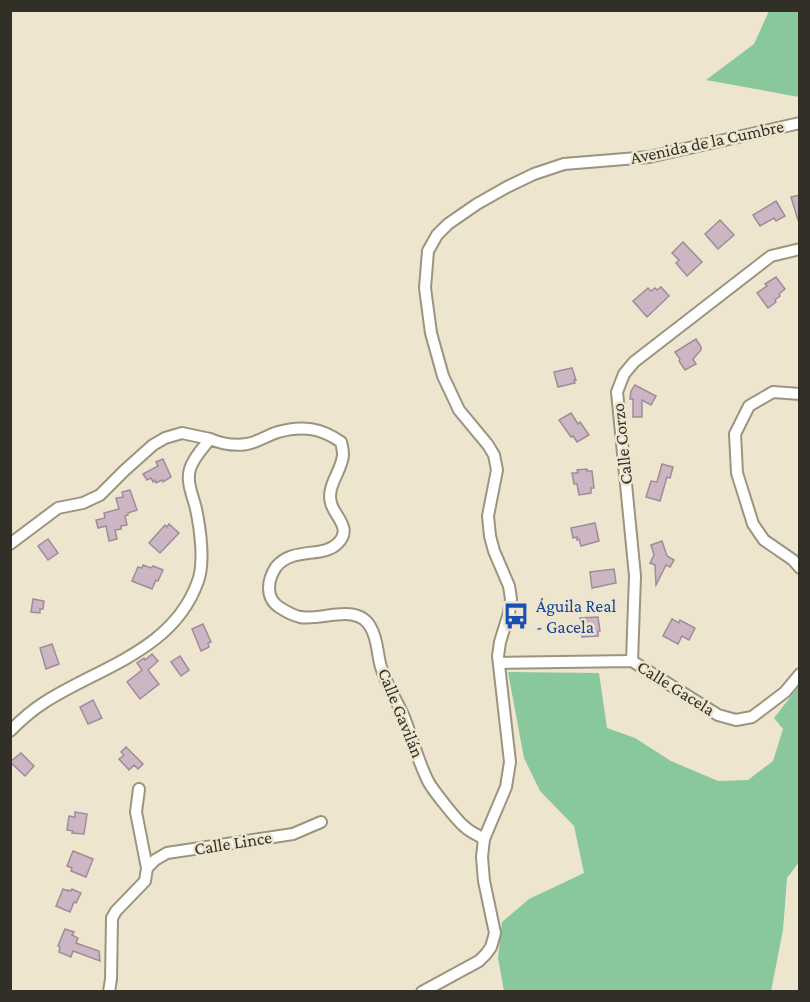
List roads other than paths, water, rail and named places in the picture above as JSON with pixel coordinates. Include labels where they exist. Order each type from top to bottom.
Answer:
[{"type":"street","name":"Avenida de la Cumbre","points":[[499,663],[500,642],[511,599],[509,586],[490,536],[488,516],[496,470],[495,455],[459,410],[443,376],[431,333],[425,288],[428,250],[448,224],[507,186],[534,174],[564,164],[649,157],[800,123]]},
{"type":"street","name":"Calle Corzo","points":[[632,661],[635,576],[617,392],[624,374],[634,362],[771,256],[800,249]]},
{"type":"street","points":[[800,394],[773,392],[749,406],[735,434],[737,473],[753,524],[764,540],[793,560],[800,568]]},
{"type":"street","name":"Calle Gavilán","points":[[210,439],[222,444],[248,444],[280,432],[310,428],[330,434],[341,442],[343,455],[330,490],[331,503],[344,525],[342,538],[338,544],[329,549],[289,556],[279,563],[272,573],[270,594],[275,604],[299,616],[319,618],[354,615],[363,618],[371,627],[381,668],[404,717],[429,782],[464,827],[484,839]]},
{"type":"street","points":[[10,544],[58,508],[83,503],[100,495],[153,445],[165,438],[182,433],[210,439],[192,462],[189,471],[202,558],[199,580],[185,606],[167,629],[143,649],[47,700],[30,711],[10,731]]},
{"type":"street","name":"Calle Gacela","points":[[499,663],[632,661],[718,715],[736,720],[752,717],[785,692],[800,674]]},
{"type":"street","points":[[422,992],[479,961],[491,947],[495,933],[483,876],[482,857],[484,839],[506,787],[510,762],[499,663]]},
{"type":"street","points":[[139,789],[136,812],[147,868]]},
{"type":"street","name":"Calle Lince","points":[[109,992],[112,918],[145,880],[147,868],[155,860],[167,853],[293,834],[321,822]]},
{"type":"place","name":"Águila Real - Gacela","points":[[516,616]]}]
